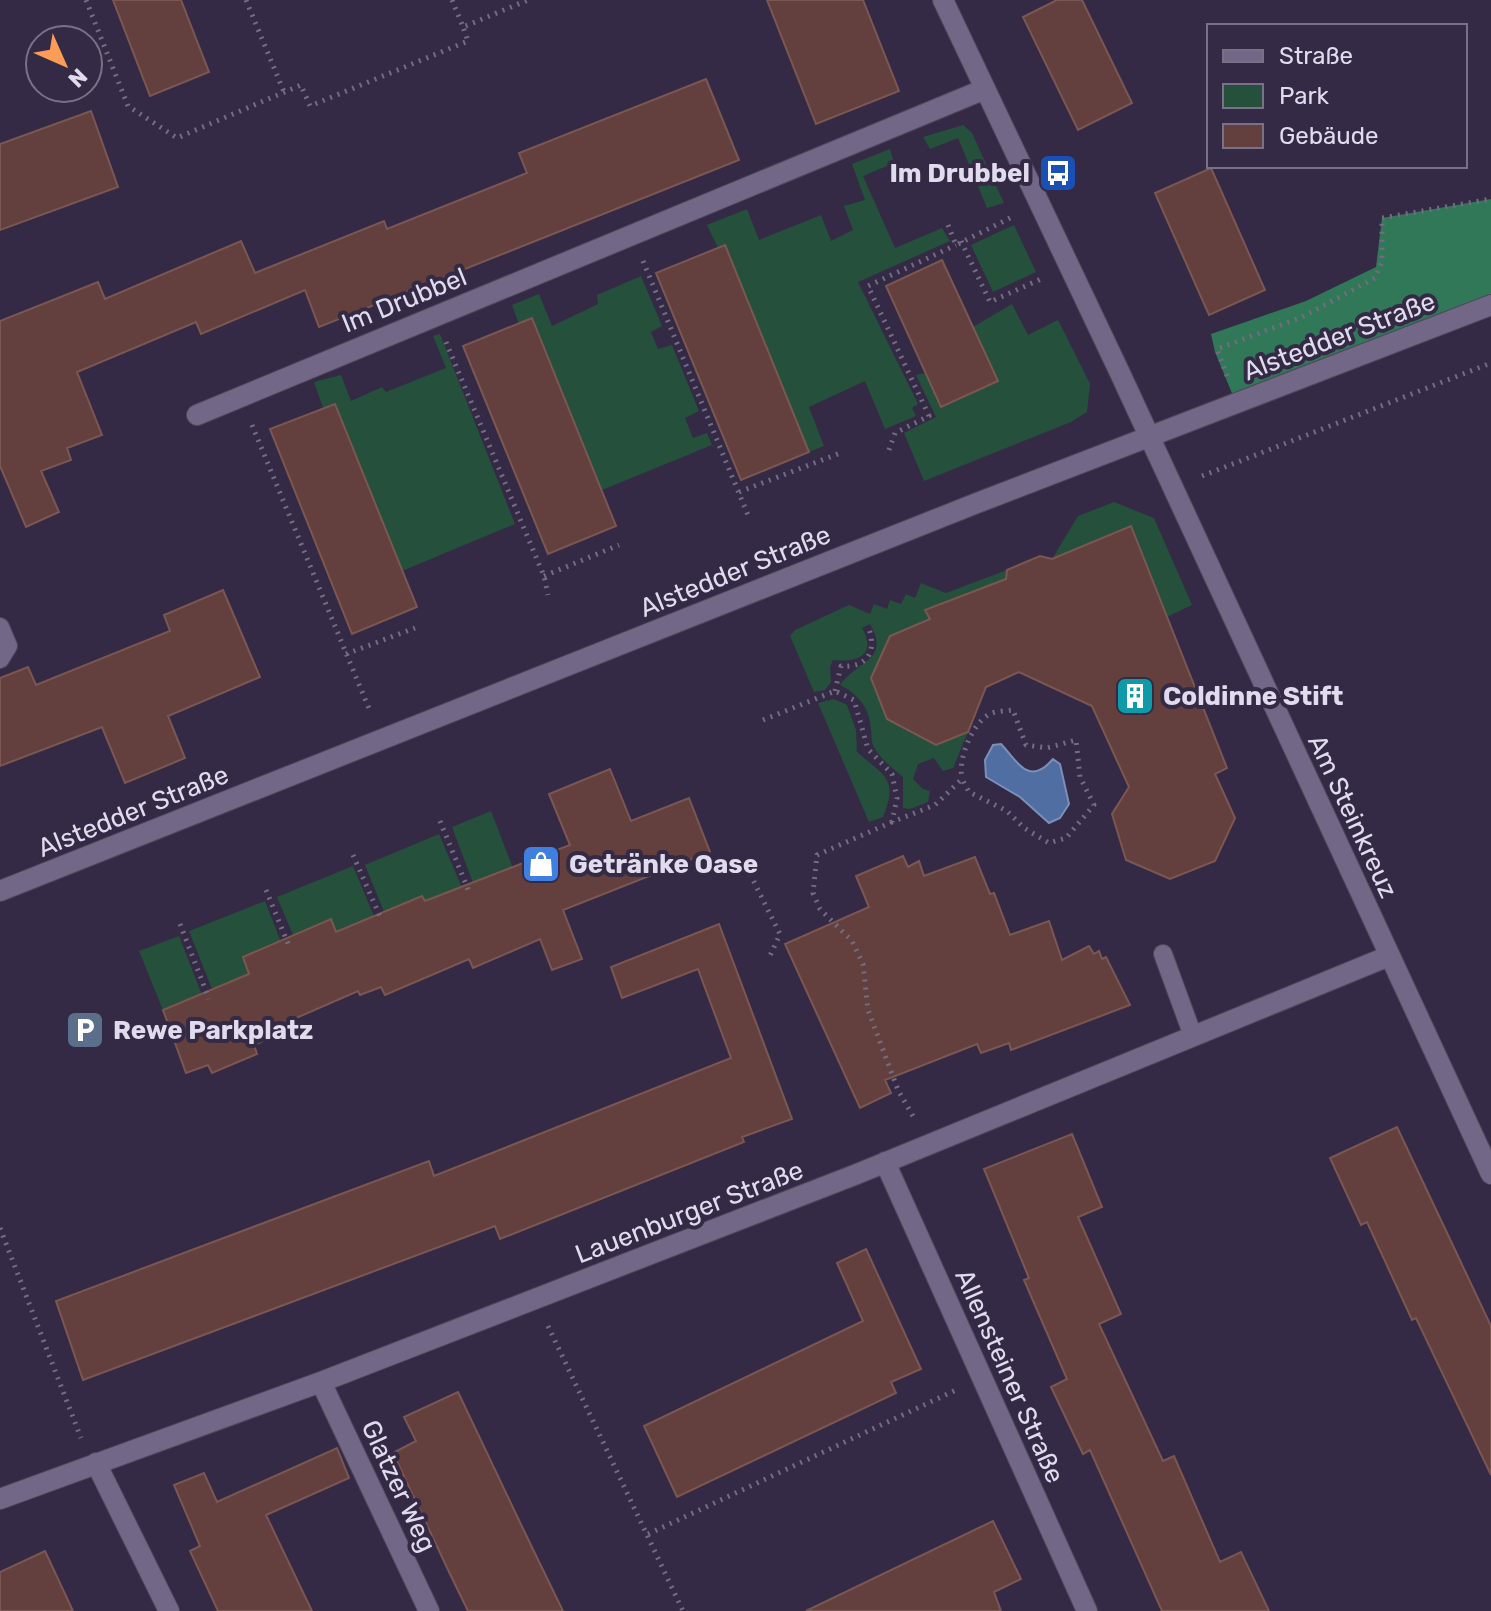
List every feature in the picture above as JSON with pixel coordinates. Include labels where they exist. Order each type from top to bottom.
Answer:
[{"type":"street","points":[[943,0],[1148,436]]},
{"type":"street","name":"Im Drubbel","points":[[197,415],[985,89]]},
{"type":"street","name":"Alstedder Straße","points":[[0,891],[1148,436],[1491,305]]},
{"type":"street","name":"Am Steinkreuz","points":[[1148,436],[1491,1174]]},
{"type":"street","name":"Lauenburger Straße","points":[[0,1499],[535,1300],[885,1162],[1389,956]]},
{"type":"street","name":"Allensteiner Straße","points":[[885,1162],[1087,1611]]},
{"type":"street","name":"Glatzer Weg","points":[[321,1382],[429,1611]]},
{"type":"street","points":[[96,1463],[169,1611]]},
{"type":"lane","points":[[0,627],[8,646],[0,659]]},
{"type":"lane","points":[[1163,954],[1193,1036]]},
{"type":"path","points":[[86,0],[128,106],[177,138],[301,85],[310,106],[468,41],[452,0]]},
{"type":"path","points":[[246,0],[284,92]]},
{"type":"path","points":[[463,27],[528,0]]},
{"type":"path","points":[[1236,403],[1217,349],[1302,317],[1375,278],[1382,262],[1382,218],[1491,199]]},
{"type":"path","points":[[889,450],[895,433],[929,416],[868,286],[1040,204]]},
{"type":"path","points":[[948,225],[990,302],[1069,266]]},
{"type":"path","points":[[632,234],[748,515]]},
{"type":"path","points":[[434,316],[544,576],[548,595]]},
{"type":"path","points":[[1171,488],[1491,363]]},
{"type":"path","points":[[240,396],[381,738]]},
{"type":"path","points":[[739,492],[843,452]]},
{"type":"path","points":[[544,576],[619,545]]},
{"type":"path","points":[[346,654],[415,628]]},
{"type":"path","points":[[835,691],[841,666],[861,663],[870,655],[873,642],[869,629]]},
{"type":"path","points":[[763,720],[835,691],[854,700],[868,749],[892,774],[897,798],[892,822]]},
{"type":"path","points":[[1013,710],[1026,745],[1047,748],[1076,740],[1080,777],[1094,805],[1066,838],[1049,843],[1024,828],[1007,811],[969,792],[962,779],[960,769],[974,729],[990,713],[1013,710]]},
{"type":"path","points":[[929,1143],[898,1090],[868,1010],[863,964],[852,941],[820,909],[813,893],[817,855],[935,805],[962,779]]},
{"type":"path","points":[[440,821],[470,894]]},
{"type":"path","points":[[353,855],[382,921]]},
{"type":"path","points":[[750,874],[780,934],[769,958]]},
{"type":"path","points":[[266,890],[289,946]]},
{"type":"path","points":[[180,924],[209,999]]},
{"type":"path","points":[[0,1228],[77,1430],[96,1463]]},
{"type":"path","points":[[535,1300],[683,1611]]},
{"type":"path","points":[[648,1534],[982,1378]]},
{"type":"green space","points":[[963,125],[972,133],[1004,203],[987,208],[958,138],[930,149],[923,137]]},
{"type":"green space","points":[[890,149],[894,163],[863,176],[895,248],[942,228],[950,241],[858,282],[918,404],[912,408],[916,416],[885,429],[865,381],[809,407],[824,446],[809,452],[725,245],[718,248],[707,225],[747,209],[759,240],[821,215],[831,241],[853,230],[844,206],[865,200],[852,164]]},
{"type":"green space","points":[[1491,199],[1491,305],[1236,403],[1211,334],[1306,301],[1376,267],[1382,218]]},
{"type":"green space","points":[[1014,225],[1036,272],[993,292],[971,245]]},
{"type":"green space","points":[[641,276],[662,326],[651,332],[658,349],[672,345],[699,411],[685,418],[693,438],[707,433],[712,445],[602,490],[533,319],[519,324],[512,305],[539,294],[552,326],[598,304],[597,295]]},
{"type":"green space","points":[[1012,304],[1028,335],[1058,320],[1090,384],[1087,412],[1071,422],[924,481],[904,433],[936,417],[916,375],[925,373],[941,406],[997,381],[973,327]]},
{"type":"green space","points":[[440,334],[515,524],[402,571],[335,404],[323,408],[314,382],[341,375],[351,401],[382,387],[386,392],[446,368],[433,336]]},
{"type":"green space","points":[[1114,502],[1154,518],[1192,605],[1167,617],[1131,526],[1052,559],[1078,516]]},
{"type":"green space","points":[[1007,570],[1006,579],[926,610],[930,619],[890,636],[871,678],[887,719],[936,745],[968,732],[953,768],[943,771],[934,758],[918,764],[913,779],[923,789],[930,791],[928,802],[910,809],[903,808],[903,777],[884,761],[874,747],[870,722],[862,703],[840,685],[874,653],[877,645],[870,624],[862,628],[866,651],[850,660],[833,660],[831,682],[825,690],[814,692],[790,636],[795,630],[849,605],[870,614],[874,604],[887,609],[890,600],[901,604],[906,594],[915,598],[921,583],[946,593]]},
{"type":"green space","points":[[834,699],[847,705],[856,730],[857,752],[881,773],[889,786],[888,804],[883,817],[869,822],[818,703]]},
{"type":"green space","points":[[491,811],[513,868],[473,883],[452,827]]},
{"type":"green space","points":[[439,834],[463,890],[426,904],[422,896],[384,912],[365,865]]},
{"type":"green space","points":[[353,866],[374,916],[336,932],[331,920],[293,935],[277,897]]},
{"type":"green space","points":[[265,901],[281,942],[249,974],[212,989],[189,931]]},
{"type":"green space","points":[[179,936],[202,995],[163,1010],[139,951]]},
{"type":"water","points":[[1001,744],[1024,769],[1037,771],[1053,759],[1060,764],[1069,804],[1060,818],[1049,823],[1020,797],[986,777],[985,760],[993,745]]},
{"type":"building","points":[[113,0],[181,0],[209,72],[150,96]]},
{"type":"building","points":[[767,0],[863,0],[899,91],[816,124]]},
{"type":"building","points":[[1057,0],[1082,0],[1132,103],[1078,130],[1023,17]]},
{"type":"building","points":[[706,79],[739,160],[319,327],[305,290],[201,334],[196,322],[77,372],[102,435],[67,448],[71,460],[41,471],[59,512],[26,527],[0,466],[0,321],[98,282],[105,299],[241,241],[255,273],[384,221],[387,229],[527,173],[519,153]]},
{"type":"building","points":[[91,111],[118,187],[0,230],[0,144]]},
{"type":"building","points":[[1211,168],[1265,290],[1209,315],[1155,193]]},
{"type":"building","points":[[725,245],[809,452],[741,480],[656,273]]},
{"type":"building","points":[[942,260],[998,381],[941,407],[886,286]]},
{"type":"building","points":[[532,318],[616,526],[548,554],[463,346]]},
{"type":"building","points":[[335,404],[417,607],[352,634],[270,429]]},
{"type":"building","name":"Coldinne Stift","points":[[1131,526],[1227,768],[1215,774],[1235,818],[1215,861],[1170,879],[1126,860],[1112,814],[1129,787],[1092,706],[1019,672],[986,687],[968,732],[936,745],[887,719],[871,678],[890,636],[930,619],[925,610],[1006,579],[1007,570],[1040,556],[1052,559]]},
{"type":"building","points":[[223,590],[260,677],[168,716],[185,758],[125,783],[102,727],[0,766],[0,678],[28,667],[36,685],[170,631],[164,615]]},
{"type":"building","points":[[610,769],[631,821],[689,798],[710,852],[563,910],[582,959],[552,970],[540,939],[473,968],[469,959],[385,995],[381,987],[360,995],[358,991],[271,1029],[274,1036],[254,1045],[257,1054],[212,1073],[208,1065],[186,1073],[163,1010],[249,974],[243,957],[331,919],[336,932],[422,896],[425,901],[570,845],[549,794]]},
{"type":"building","points":[[903,856],[908,867],[919,861],[924,876],[975,857],[990,894],[994,893],[1010,935],[1049,921],[1062,960],[1089,946],[1094,954],[1099,951],[1102,959],[1106,957],[1130,1005],[1011,1050],[1009,1043],[981,1053],[977,1044],[885,1080],[891,1093],[860,1108],[785,944],[869,907],[856,876]]},
{"type":"building","points":[[719,924],[792,1119],[742,1137],[744,1142],[500,1239],[495,1226],[83,1380],[56,1301],[429,1161],[434,1176],[731,1058],[698,969],[622,998],[611,967]]},
{"type":"building","points":[[1397,1127],[1491,1326],[1491,1475],[1416,1318],[1412,1320],[1367,1222],[1361,1225],[1330,1158]]},
{"type":"building","points":[[1072,1134],[1102,1207],[1078,1217],[1121,1314],[1099,1324],[1163,1461],[1174,1456],[1220,1562],[1241,1552],[1269,1611],[1162,1611],[1090,1450],[1083,1454],[1051,1387],[1067,1379],[1024,1280],[1029,1278],[984,1169]]},
{"type":"building","points":[[866,1249],[921,1369],[891,1382],[896,1393],[677,1497],[644,1426],[863,1321],[837,1263]]},
{"type":"building","points":[[458,1392],[563,1611],[468,1611],[450,1574],[393,1453],[416,1441],[404,1417]]},
{"type":"building","points":[[337,1448],[349,1478],[266,1515],[312,1611],[218,1611],[190,1551],[200,1546],[174,1485],[204,1473],[217,1502]]},
{"type":"building","points":[[993,1521],[1021,1579],[994,1592],[1001,1611],[806,1611]]},
{"type":"building","points":[[45,1551],[73,1611],[0,1611],[0,1572]]},
{"type":"place","name":"Im Drubbel","points":[[1058,173]]},
{"type":"place","name":"Coldinne Stift","points":[[1135,696]]},
{"type":"place","name":"Getränke Oase","points":[[541,864]]},
{"type":"place","name":"Rewe Parkplatz","points":[[85,1030]]}]
